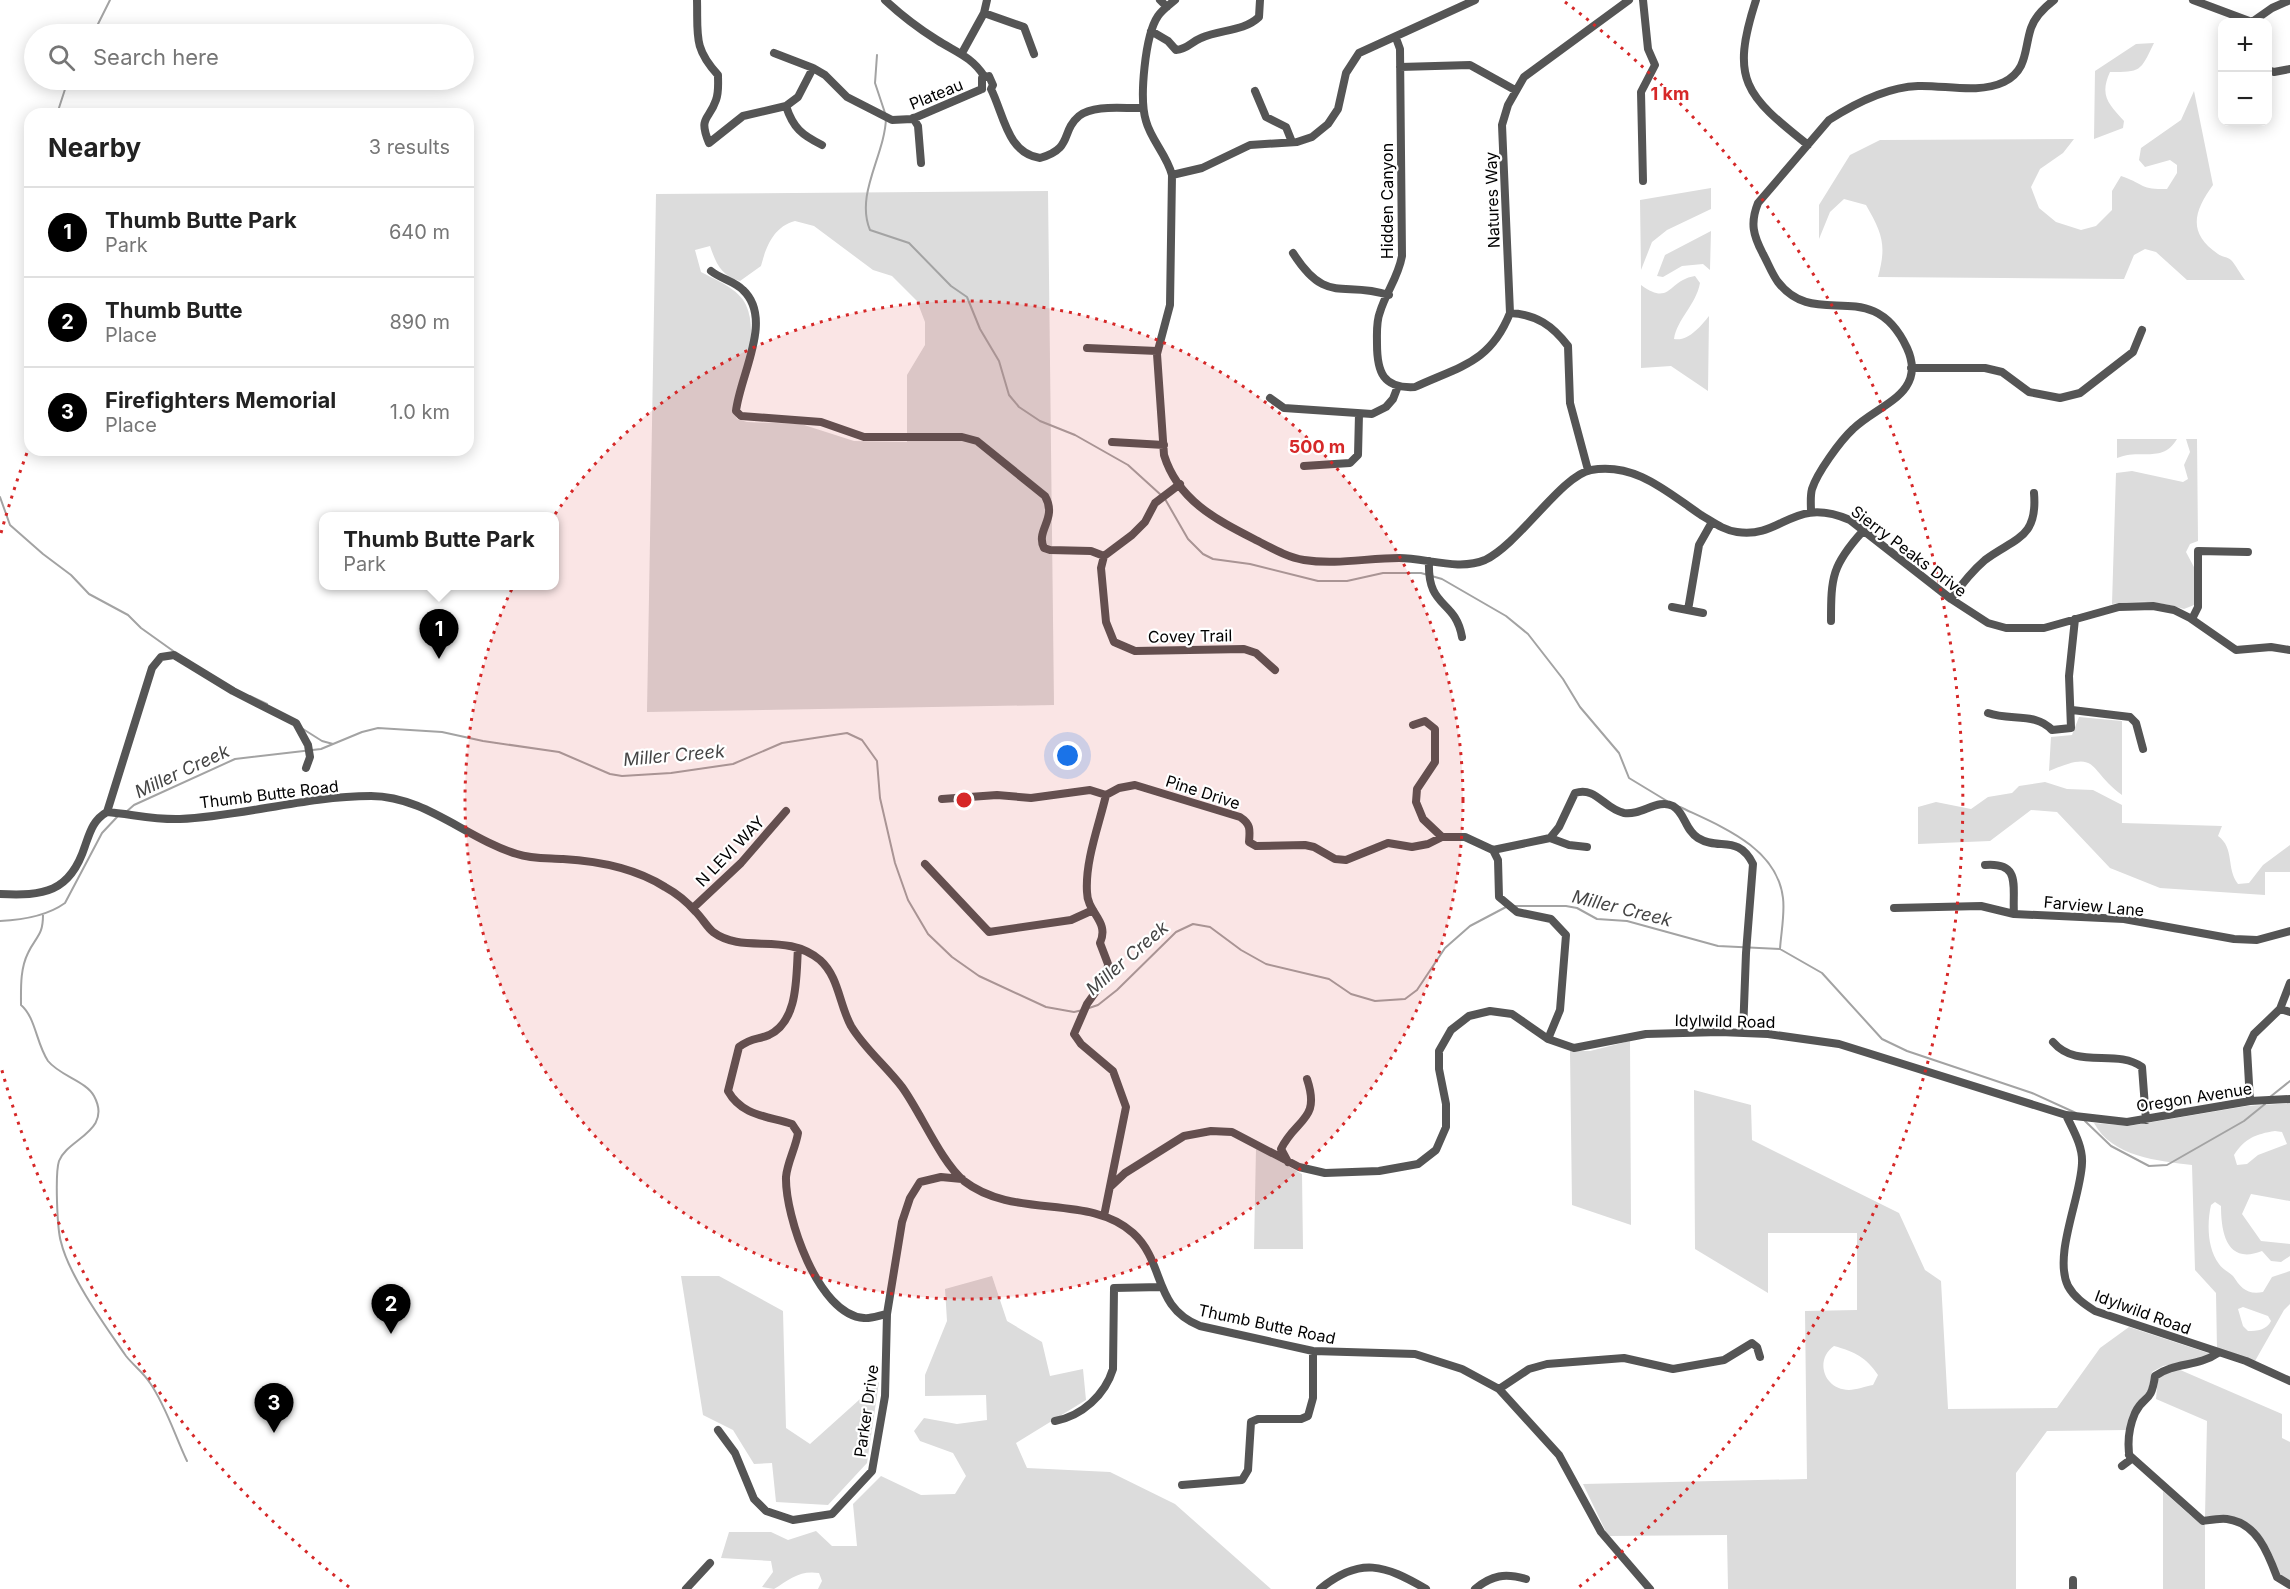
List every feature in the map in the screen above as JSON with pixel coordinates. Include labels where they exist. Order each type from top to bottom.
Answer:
[{"type":"street","points":[[698,0],[698,47],[701,56],[717,75],[716,102],[704,120],[704,131],[709,143],[743,117],[786,106],[798,97],[813,68]]},
{"type":"street","points":[[885,0],[908,21],[962,53],[977,65],[984,76],[989,76],[993,81],[991,89],[1013,143],[1020,151],[1040,158],[1059,149],[1078,116],[1090,110],[1143,108]]},
{"type":"street","points":[[962,53],[984,14],[987,0]]},
{"type":"street","points":[[1160,0],[1167,7]]},
{"type":"street","points":[[1175,0],[1158,16],[1151,31],[1143,108],[1146,123],[1169,161],[1172,175],[1170,305],[1157,351],[1164,445],[1168,469],[1196,506],[1210,516],[1283,554],[1327,562],[1400,558],[1469,565],[1500,552],[1573,480],[1588,470],[1570,403],[1568,346],[1558,333],[1544,322],[1523,313],[1510,313],[1503,331],[1483,355],[1415,387],[1398,386],[1394,399],[1386,407],[1372,414],[1284,408],[1270,398]]},
{"type":"street","points":[[1151,31],[1168,41],[1176,50],[1186,49],[1201,38],[1251,25],[1259,17],[1260,0]]},
{"type":"street","points":[[1172,175],[1202,168],[1250,145],[1292,142],[1312,136],[1328,124],[1338,109],[1351,62],[1359,53],[1475,0]]},
{"type":"street","name":"Natures Way","points":[[1510,313],[1502,124],[1515,90],[1524,77],[1629,0]]},
{"type":"street","points":[[1642,0],[1648,49],[1655,65],[1641,92],[1643,181]]},
{"type":"street","points":[[1756,0],[1742,51],[1744,73],[1753,93],[1767,113],[1808,145]]},
{"type":"street","points":[[1811,512],[1811,490],[1819,474],[1851,430],[1870,414],[1893,402],[1904,392],[1911,368],[1908,350],[1892,322],[1868,307],[1818,305],[1790,293],[1778,282],[1753,235],[1753,217],[1758,202],[1837,115],[1895,89],[1916,86],[1988,87],[2004,82],[2017,73],[2026,58],[2031,28],[2041,11],[2054,0]]},
{"type":"street","points":[[2193,0],[2241,18]]},
{"type":"street","points":[[2258,18],[2290,0]]},
{"type":"street","points":[[984,14],[1024,27],[1034,54]]},
{"type":"street","name":"Hidden Canyon","points":[[1396,38],[1400,49],[1402,256],[1398,276],[1377,322],[1377,366],[1385,379],[1398,386]]},
{"type":"street","name":"Plateau","points":[[774,53],[813,68],[859,105],[892,120],[904,121],[914,118],[982,89]]},
{"type":"street","points":[[1400,67],[1470,65],[1515,90]]},
{"type":"street","points":[[2272,71],[2290,69]]},
{"type":"street","points":[[984,76],[981,81],[982,89],[991,89]]},
{"type":"street","points":[[1255,91],[1266,117],[1286,127],[1292,142]]},
{"type":"street","points":[[786,106],[792,123],[801,134],[822,144]]},
{"type":"street","points":[[914,118],[918,126],[921,163]]},
{"type":"street","points":[[1293,253],[1304,270],[1328,288],[1346,291],[1369,288],[1389,295]]},
{"type":"street","points":[[711,271],[743,289],[755,312],[758,329],[738,392],[736,411],[741,416],[821,422],[864,437],[962,437],[977,441],[1045,496],[1050,504],[1050,514],[1041,542],[1044,548],[1050,550],[1091,551],[1104,556],[1132,535],[1144,522],[1155,503],[1180,484]]},
{"type":"street","points":[[1911,368],[1985,368],[2002,372],[2029,392],[2060,398],[2080,393],[2133,352],[2142,330]]},
{"type":"street","points":[[1087,348],[1157,351]]},
{"type":"street","points":[[1304,466],[1350,463],[1358,455],[1359,414]]},
{"type":"street","points":[[1112,442],[1164,445]]},
{"type":"street","name":"Sierry Peaks Drive","points":[[1588,470],[1618,468],[1635,472],[1721,528],[1738,532],[1755,532],[1771,528],[1791,516],[1811,512],[1835,514],[1850,520],[1973,615],[2006,628],[2044,628],[2119,607],[2136,606],[2174,610],[2192,619],[2236,650],[2271,647],[2290,650]]},
{"type":"street","points":[[1951,599],[1967,577],[1987,559],[2014,544],[2025,532],[2034,516],[2034,493]]},
{"type":"street","points":[[1688,610],[1699,544],[1712,522]]},
{"type":"street","points":[[1831,621],[1831,580],[1845,550],[1863,531]]},
{"type":"street","points":[[2192,619],[2198,607],[2198,551],[2248,552]]},
{"type":"street","name":"Covey Trail","points":[[1104,556],[1101,568],[1106,622],[1114,642],[1135,651],[1244,649],[1256,653],[1275,670]]},
{"type":"street","points":[[1429,561],[1431,590],[1439,602],[1459,620],[1462,638]]},
{"type":"street","points":[[1672,607],[1703,613]]},
{"type":"street","points":[[1988,713],[1998,717],[2038,719],[2052,730],[2063,731],[2071,728],[2070,676],[2075,619]]},
{"type":"street","points":[[0,894],[38,895],[52,890],[64,881],[84,850],[96,820],[107,812],[152,668],[161,657],[174,655],[233,691],[296,723],[308,745],[310,758],[306,768]]},
{"type":"street","points":[[2072,710],[2130,717],[2136,723],[2143,749]]},
{"type":"street","points":[[1413,725],[1425,721],[1435,729],[1435,762],[1417,789],[1416,802],[1423,819],[1442,837]]},
{"type":"street","name":"Pine Drive","points":[[1106,795],[1119,788],[1135,785],[1240,817],[1247,822],[1250,830],[1249,842],[1256,846],[1314,847],[1335,859],[1346,860],[1388,843],[1412,847],[1428,844],[1442,837],[1465,837],[1493,850]]},
{"type":"street","points":[[942,799],[997,795],[1031,798],[1090,790],[1106,795],[1087,880],[1086,896],[1102,922],[1104,934],[1100,943],[1107,964],[1107,976],[1087,1004],[1074,1034],[1081,1044],[1113,1071],[1126,1107],[1104,1216]]},
{"type":"street","points":[[1550,838],[1559,827],[1575,793],[1582,790],[1592,792],[1621,812],[1644,811],[1660,804],[1671,805],[1679,811],[1692,834],[1701,840],[1737,846],[1748,853],[1754,864],[1746,953],[1743,1033]]},
{"type":"street","name":"Thumb Butte Road","points":[[107,812],[184,819],[313,799],[372,796],[399,798],[444,819],[474,837],[520,856],[594,861],[636,873],[665,886],[693,908],[713,932],[737,943],[777,943],[808,951],[829,970],[851,1026],[901,1085],[962,1179],[993,1198],[1104,1216],[1131,1231],[1148,1250],[1171,1308],[1186,1321],[1313,1351],[1414,1354],[1462,1369],[1499,1389],[1559,1455],[1600,1532],[1650,1589]]},
{"type":"street","name":"N LEVI WAY","points":[[693,908],[741,862],[786,811]]},
{"type":"street","points":[[1548,1040],[1560,1010],[1566,935],[1551,919],[1517,912],[1499,897],[1498,860],[1493,850],[1550,838],[1569,845],[1587,847]]},
{"type":"street","points":[[925,864],[989,932],[1003,928],[1071,921],[1093,910]]},
{"type":"street","points":[[1985,865],[1996,864],[2010,870],[2013,876],[2014,914]]},
{"type":"street","name":"Farview Lane","points":[[1894,908],[1981,906],[2014,914],[2124,919],[2234,939],[2257,940],[2290,931]]},
{"type":"street","points":[[798,948],[792,1006],[787,1018],[768,1035],[752,1037],[739,1047],[728,1091],[735,1104],[756,1116],[792,1124],[798,1133],[786,1174],[786,1191],[807,1263],[818,1283],[845,1312],[864,1318],[887,1314]]},
{"type":"street","points":[[2250,1101],[2247,1049],[2254,1034],[2280,1009],[2290,983]]},
{"type":"street","points":[[2280,1009],[2290,1012]]},
{"type":"street","name":"Idylwild Road","points":[[1110,1187],[1148,1157],[1184,1136],[1211,1131],[1232,1132],[1288,1162],[1325,1173],[1379,1171],[1418,1164],[1436,1150],[1446,1127],[1446,1104],[1439,1069],[1439,1051],[1451,1030],[1469,1016],[1490,1011],[1512,1014],[1548,1040],[1574,1048],[1646,1034],[1743,1033],[1839,1044],[2066,1115],[2080,1145],[2082,1162],[2064,1261],[2067,1285],[2080,1301],[2095,1311],[2246,1361],[2290,1381]]},
{"type":"street","points":[[2053,1042],[2061,1051],[2074,1056],[2133,1061],[2142,1067],[2146,1120]]},
{"type":"street","points":[[1288,1162],[1281,1149],[1286,1140],[1308,1116],[1312,1107],[1313,1096],[1307,1079]]},
{"type":"street","name":"Oregon Avenue","points":[[2066,1115],[2127,1122],[2250,1101],[2290,1099]]},
{"type":"street","name":"Parker Drive","points":[[718,1430],[735,1453],[754,1499],[766,1511],[793,1520],[832,1514],[872,1471],[885,1396],[887,1314],[902,1222],[910,1198],[920,1182],[941,1177],[962,1179]]},
{"type":"street","points":[[1055,1421],[1064,1419],[1084,1408],[1099,1395],[1111,1378],[1114,1288],[1161,1287]]},
{"type":"street","points":[[1499,1389],[1529,1369],[1547,1364],[1624,1358],[1672,1369],[1724,1360],[1752,1342],[1757,1347],[1760,1358]]},
{"type":"street","points":[[1182,1485],[1242,1480],[1248,1470],[1251,1422],[1258,1419],[1301,1419],[1308,1416],[1313,1398],[1313,1351]]},
{"type":"street","points":[[2122,1466],[2130,1460],[2127,1442],[2134,1414],[2151,1397],[2155,1376],[2163,1370],[2205,1362],[2218,1353]]},
{"type":"street","points":[[2129,1455],[2203,1521],[2227,1519],[2249,1529],[2268,1552],[2277,1577],[2290,1584]]},
{"type":"street","points":[[686,1589],[710,1563]]},
{"type":"street","points":[[1320,1589],[1343,1573],[1363,1567],[1381,1567],[1400,1573],[1426,1589]]},
{"type":"street","points":[[1475,1589],[1496,1576],[1511,1575],[1526,1580]]},
{"type":"shaded area","points":[[2154,43],[2146,60],[2138,68],[2128,72],[2110,72],[2105,87],[2107,99],[2124,121],[2123,128],[2094,139],[2095,71],[2136,44]]},
{"type":"shaded area","points":[[2194,91],[2213,185],[2198,213],[2198,230],[2208,246],[2231,260],[2245,280],[2187,280],[2156,252],[2145,249],[2134,255],[2124,279],[1878,277],[1882,248],[1876,224],[1866,205],[1844,199],[1830,212],[1819,239],[1819,205],[1850,155],[1880,140],[2074,139],[2063,153],[2040,169],[2031,187],[2039,208],[2056,222],[2081,230],[2096,226],[2112,210],[2112,191],[2121,176],[2146,187],[2167,189],[2177,173],[2177,165],[2170,160],[2145,167],[2139,160],[2141,148],[2181,120]]},
{"type":"shaded area","points":[[1711,188],[1711,209],[1667,230],[1652,242],[1641,270],[1640,200]]},
{"type":"shaded area","points":[[1048,191],[1054,705],[647,712],[656,194]],"holes":[[[795,221],[814,226],[873,270],[892,276],[917,301],[925,322],[925,345],[907,375],[907,442],[854,441],[801,424],[747,422],[737,419],[733,410],[748,358],[750,317],[743,299],[738,294],[701,272],[695,250],[710,246],[720,268],[728,276],[740,281],[761,266],[768,245],[781,228]]]},
{"type":"shaded area","points":[[1711,231],[1710,270],[1703,264],[1682,266],[1663,277],[1657,276],[1665,255]]},
{"type":"shaded area","points":[[1695,276],[1700,283],[1698,291],[1674,339],[1689,336],[1709,316],[1708,391],[1671,366],[1641,368],[1641,285],[1651,291],[1664,293],[1686,278]]},
{"type":"shaded area","points":[[2117,439],[2177,439],[2165,451],[2117,458]]},
{"type":"shaded area","points":[[2186,439],[2197,439],[2198,541],[2190,544],[2186,552],[2195,569],[2194,605],[2184,609],[2148,602],[2112,604],[2116,473],[2132,471],[2183,482],[2188,479],[2184,465],[2190,452]]},
{"type":"shaded area","points":[[2079,717],[2122,721],[2122,795],[2092,765],[2085,762],[2077,762],[2049,771],[2051,737],[2072,735]]},
{"type":"shaded area","points":[[2045,782],[2067,789],[2093,790],[2122,805],[2122,823],[2222,826],[2218,836],[2227,846],[2232,872],[2238,884],[2249,883],[2263,865],[2290,845],[2290,872],[2265,872],[2265,895],[2160,888],[2110,868],[2057,812],[2031,810],[1990,841],[1918,844],[1918,807],[1936,802],[1971,809],[1988,797],[2012,793],[2019,786]]},
{"type":"shaded area","points":[[1630,1041],[1631,1225],[1572,1205],[1570,1051],[1590,1051]]},
{"type":"shaded area","points":[[1694,1090],[1751,1105],[1752,1140],[1899,1213],[1925,1270],[1941,1281],[1948,1409],[2057,1408],[2100,1348],[2129,1327],[2211,1354],[2206,1358],[2163,1366],[2152,1372],[2148,1392],[2127,1430],[2047,1431],[2016,1473],[2016,1589],[1728,1589],[1727,1535],[1608,1536],[1583,1484],[1807,1479],[1805,1311],[1857,1310],[1857,1233],[1768,1233],[1768,1293],[1695,1249]],"holes":[[[1834,1346],[1854,1353],[1869,1364],[1878,1375],[1873,1385],[1849,1390],[1833,1385],[1828,1380],[1823,1366],[1824,1359]]]},
{"type":"shaded area","points":[[2290,1103],[2290,1201],[2251,1194],[2242,1214],[2261,1241],[2290,1244],[2290,1256],[2281,1262],[2271,1261],[2262,1251],[2241,1254],[2228,1244],[2222,1226],[2221,1206],[2215,1202],[2211,1205],[2210,1212],[2209,1235],[2215,1258],[2220,1266],[2245,1290],[2263,1292],[2272,1277],[2290,1271],[2290,1304],[2284,1310],[2255,1361],[2217,1350],[2216,1293],[2195,1270],[2192,1165],[2151,1159],[2124,1150],[2102,1134],[2094,1123],[2129,1126],[2247,1106]],"holes":[[[2275,1131],[2282,1132],[2287,1144],[2258,1155],[2247,1164],[2237,1165],[2234,1155],[2242,1144],[2257,1135]],[[2243,1307],[2268,1316],[2271,1321],[2264,1328],[2248,1331],[2243,1326],[2238,1309]]]},
{"type":"shaded area","points":[[1256,1148],[1302,1174],[1303,1249],[1254,1249]]},
{"type":"shaded area","points":[[681,1276],[719,1276],[783,1311],[786,1428],[810,1444],[879,1382],[867,1463],[828,1505],[776,1502],[772,1463],[754,1464],[733,1430],[703,1415]]},
{"type":"shaded area","points":[[992,1276],[1007,1321],[1042,1342],[1050,1376],[1083,1369],[1086,1400],[1016,1443],[1027,1468],[1110,1472],[1175,1504],[1271,1589],[818,1589],[822,1581],[819,1573],[812,1572],[795,1576],[774,1589],[762,1587],[773,1572],[771,1561],[721,1558],[729,1532],[771,1532],[788,1540],[816,1531],[832,1546],[857,1546],[853,1504],[881,1476],[921,1495],[955,1494],[966,1476],[953,1453],[920,1441],[914,1431],[924,1418],[957,1424],[987,1420],[986,1395],[925,1396],[925,1375],[947,1321],[945,1289]]},
{"type":"shaded area","points":[[2178,1369],[2282,1414],[2282,1438],[2290,1442],[2290,1581],[2280,1576],[2263,1538],[2246,1523],[2235,1519],[2205,1517],[2207,1421],[2156,1399],[2158,1377]]},
{"type":"shaded area","points":[[2163,1491],[2191,1516],[2205,1525],[2205,1589],[2163,1589]]},
{"type":"waterway","points":[[98,24],[110,0]]},
{"type":"waterway","points":[[877,55],[875,83],[885,113]]},
{"type":"waterway","points":[[59,108],[65,90]]},
{"type":"waterway","points":[[886,118],[881,146],[868,188],[866,216],[870,230],[909,243],[951,286],[967,297],[980,329],[999,361],[1009,395],[1019,407],[1040,421],[1075,435],[1128,465],[1161,495]]},
{"type":"waterway","points":[[0,497],[10,525],[71,575],[89,594],[128,615],[141,628],[176,653]]},
{"type":"waterway","points":[[1165,499],[1188,539],[1203,554],[1213,559],[1250,564],[1318,581],[1347,581],[1383,573],[1421,573],[1442,579],[1506,616],[1528,634],[1563,679],[1580,707],[1619,753],[1629,778],[1667,801]]},
{"type":"waterway","points":[[250,696],[267,704]]},
{"type":"waterway","name":"Miller Creek","points":[[126,812],[134,805],[235,759],[321,749],[378,728],[442,732],[483,741],[559,752],[610,774],[622,776],[671,773],[733,764],[782,743],[847,733],[862,740],[877,761],[880,798],[895,863],[908,900],[928,934],[952,957],[979,976],[1046,1007],[1074,1012],[1083,1010]]},
{"type":"waterway","points":[[303,729],[322,741],[333,744]]},
{"type":"waterway","points":[[1680,807],[1744,840],[1770,865],[1778,880],[1783,898],[1780,949]]},
{"type":"waterway","name":"Miller Creek","points":[[0,921],[34,916],[65,903],[102,833],[118,816]]},
{"type":"waterway","name":"Miller Creek","points":[[1515,906],[1566,906],[1577,908],[1597,919],[1627,921],[1718,946],[1780,949],[1822,973],[1882,1039],[1907,1051],[2032,1093],[2076,1113]]},
{"type":"waterway","name":"Miller Creek","points":[[1089,1008],[1098,1005],[1117,990],[1176,932],[1193,924],[1210,927],[1241,950],[1266,964],[1329,979],[1351,994],[1375,1001],[1405,999],[1417,990],[1445,948],[1470,926],[1506,907]]},
{"type":"waterway","points":[[43,915],[40,932],[24,965],[21,1005],[30,1017],[48,1061],[59,1071],[85,1086],[94,1096],[98,1108],[98,1118],[93,1126],[64,1153],[59,1161],[57,1201],[61,1242],[72,1270],[89,1301],[126,1356],[156,1392],[187,1461]]},
{"type":"waterway","name":"Miller Creek","points":[[2270,1097],[2290,1081]]},
{"type":"waterway","name":"Miller Creek","points":[[2085,1121],[2111,1146],[2149,1166],[2167,1165],[2244,1121],[2265,1104]]},
{"type":"place","name":"Thumb Butte Park","points":[[439,659]]},
{"type":"place","name":"Thumb Butte","points":[[391,1334]]},
{"type":"place","name":"Firefighters Memorial","points":[[274,1433]]}]
